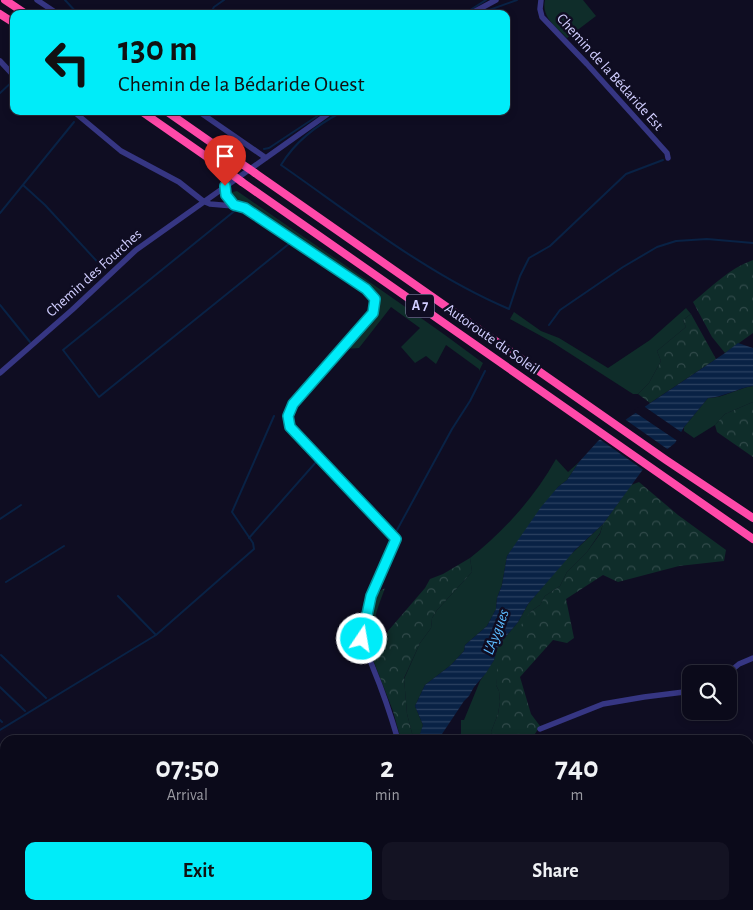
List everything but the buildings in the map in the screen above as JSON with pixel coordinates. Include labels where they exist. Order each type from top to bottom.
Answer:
[{"type":"highway","points":[[5,0],[20,10]]},
{"type":"highway","name":"Autoroute du Soleil","points":[[147,115],[753,539]]},
{"type":"highway","name":"Autoroute du Soleil","points":[[172,115],[666,460],[753,518]]},
{"type":"street","points":[[37,0],[52,10]]},
{"type":"street","points":[[477,10],[496,0]]},
{"type":"street","name":"Chemin de la Bédaride Est","points":[[541,0],[542,17],[661,147],[668,158]]},
{"type":"street","points":[[0,61],[10,72]]},
{"type":"street","points":[[78,115],[121,151],[179,182],[203,201],[210,204],[234,205],[245,208],[366,289],[375,299],[373,313],[293,404],[288,416],[290,427],[396,539],[371,596],[362,644],[373,668],[397,735]]},
{"type":"street","points":[[203,115],[263,159]]},
{"type":"street","name":"Chemin des Fourches","points":[[0,373],[72,310],[124,260],[153,237],[326,115]]},
{"type":"street","points":[[225,186],[226,195],[234,205]]},
{"type":"street","points":[[737,666],[753,658]]},
{"type":"street","points":[[540,729],[603,704],[644,696],[682,692]]},
{"type":"green space","points":[[545,0],[583,0],[596,16],[567,38],[547,17],[544,6]]},
{"type":"green space","points":[[237,191],[392,297],[483,363],[479,371],[479,369],[446,345],[436,364],[426,356],[415,363],[401,347],[420,328],[391,307],[359,348],[346,349],[378,311],[380,299],[371,290],[243,202],[231,199],[228,193]]},
{"type":"green space","points":[[753,260],[753,333],[725,353],[712,337],[693,302],[729,273]]},
{"type":"green space","points":[[686,308],[691,314],[683,320],[686,327],[657,351],[661,361],[649,383],[638,394],[633,394],[552,342],[510,319],[514,312],[541,331],[559,338],[608,368],[650,340]]},
{"type":"green space","points":[[691,314],[716,359],[650,403],[638,394],[649,383],[661,361],[657,351],[686,327],[683,320]]},
{"type":"green space","points":[[753,386],[753,402],[725,414],[715,425],[694,438],[684,431],[684,427],[708,398]]},
{"type":"green space","points":[[753,402],[753,457],[717,432],[715,425],[725,414]]},
{"type":"green space","points":[[556,459],[568,472],[579,462],[507,556],[496,609],[487,626],[465,645],[464,651],[451,665],[425,685],[415,706],[423,725],[420,735],[412,735],[407,714],[404,679],[420,643],[431,628],[432,618],[472,572],[470,558],[507,525],[529,500]]},
{"type":"green space","points":[[639,482],[678,515],[726,550],[724,561],[679,566],[618,582],[603,575],[566,599],[574,638],[567,643],[553,640],[520,677],[531,714],[540,726],[534,735],[491,735],[500,702],[499,691],[496,685],[498,658],[530,612],[540,605],[545,596],[560,586],[567,572],[587,552],[600,534],[603,524],[631,485]]},
{"type":"green space","points":[[603,524],[600,533],[587,552],[567,572],[560,586],[545,596],[540,605],[530,612],[498,673],[496,685],[499,691],[500,702],[491,735],[460,735],[461,720],[464,720],[480,681],[494,660],[498,646],[518,622],[528,604],[567,558]]},
{"type":"green space","points":[[470,558],[472,572],[437,610],[432,618],[431,628],[420,643],[404,678],[407,714],[412,735],[400,735],[393,711],[365,639],[374,595],[385,588],[377,611],[374,628],[376,643],[381,650],[388,631],[425,588],[430,579],[443,574]]},
{"type":"water","name":"L'Aygues","points":[[738,343],[753,348],[753,386],[708,398],[684,427],[675,443],[644,468],[603,524],[575,550],[528,604],[518,622],[498,646],[494,660],[486,673],[474,687],[441,735],[420,735],[423,725],[415,706],[425,685],[451,665],[464,651],[465,645],[487,626],[496,609],[507,556],[541,507],[558,487],[567,480],[579,462],[598,441],[628,418]]},
{"type":"pier","points":[[642,405],[684,434],[679,442],[633,411]]},
{"type":"pier","points":[[623,418],[670,451],[645,471],[598,438]]},
{"type":"waterway","points":[[65,0],[74,10]]},
{"type":"waterway","points":[[212,10],[224,0]]},
{"type":"waterway","points":[[470,10],[486,0]]},
{"type":"waterway","points":[[489,10],[517,0]]},
{"type":"waterway","points":[[0,93],[10,84]]},
{"type":"waterway","points":[[264,149],[269,148],[319,115]]},
{"type":"waterway","points":[[336,115],[325,121],[301,140],[281,165],[420,262],[479,295],[509,309],[520,276],[529,258],[550,246],[626,174],[663,160]]},
{"type":"waterway","points":[[0,213],[74,122]]},
{"type":"waterway","points":[[23,185],[45,205],[104,269]]},
{"type":"waterway","points":[[237,209],[63,350],[99,397],[290,243]]},
{"type":"waterway","points":[[549,325],[560,310],[623,267],[657,247],[676,241],[707,239],[753,243]]},
{"type":"waterway","points":[[0,305],[30,342]]},
{"type":"waterway","points":[[397,530],[485,371]]},
{"type":"waterway","points":[[0,730],[156,635],[254,549],[253,543],[232,512],[274,416]]},
{"type":"waterway","points":[[249,538],[317,461]]},
{"type":"waterway","points":[[0,519],[21,505]]},
{"type":"waterway","points":[[360,639],[360,626],[365,600],[393,538]]},
{"type":"waterway","points":[[6,582],[64,546]]},
{"type":"waterway","points":[[118,596],[156,635]]},
{"type":"waterway","points":[[1,655],[46,698]]},
{"type":"waterway","points":[[0,687],[25,711]]},
{"type":"route","points":[[225,186],[226,195],[230,202],[245,208],[274,226],[366,289],[375,299],[373,313],[293,404],[288,416],[290,427],[396,539],[371,596],[362,639]]}]
